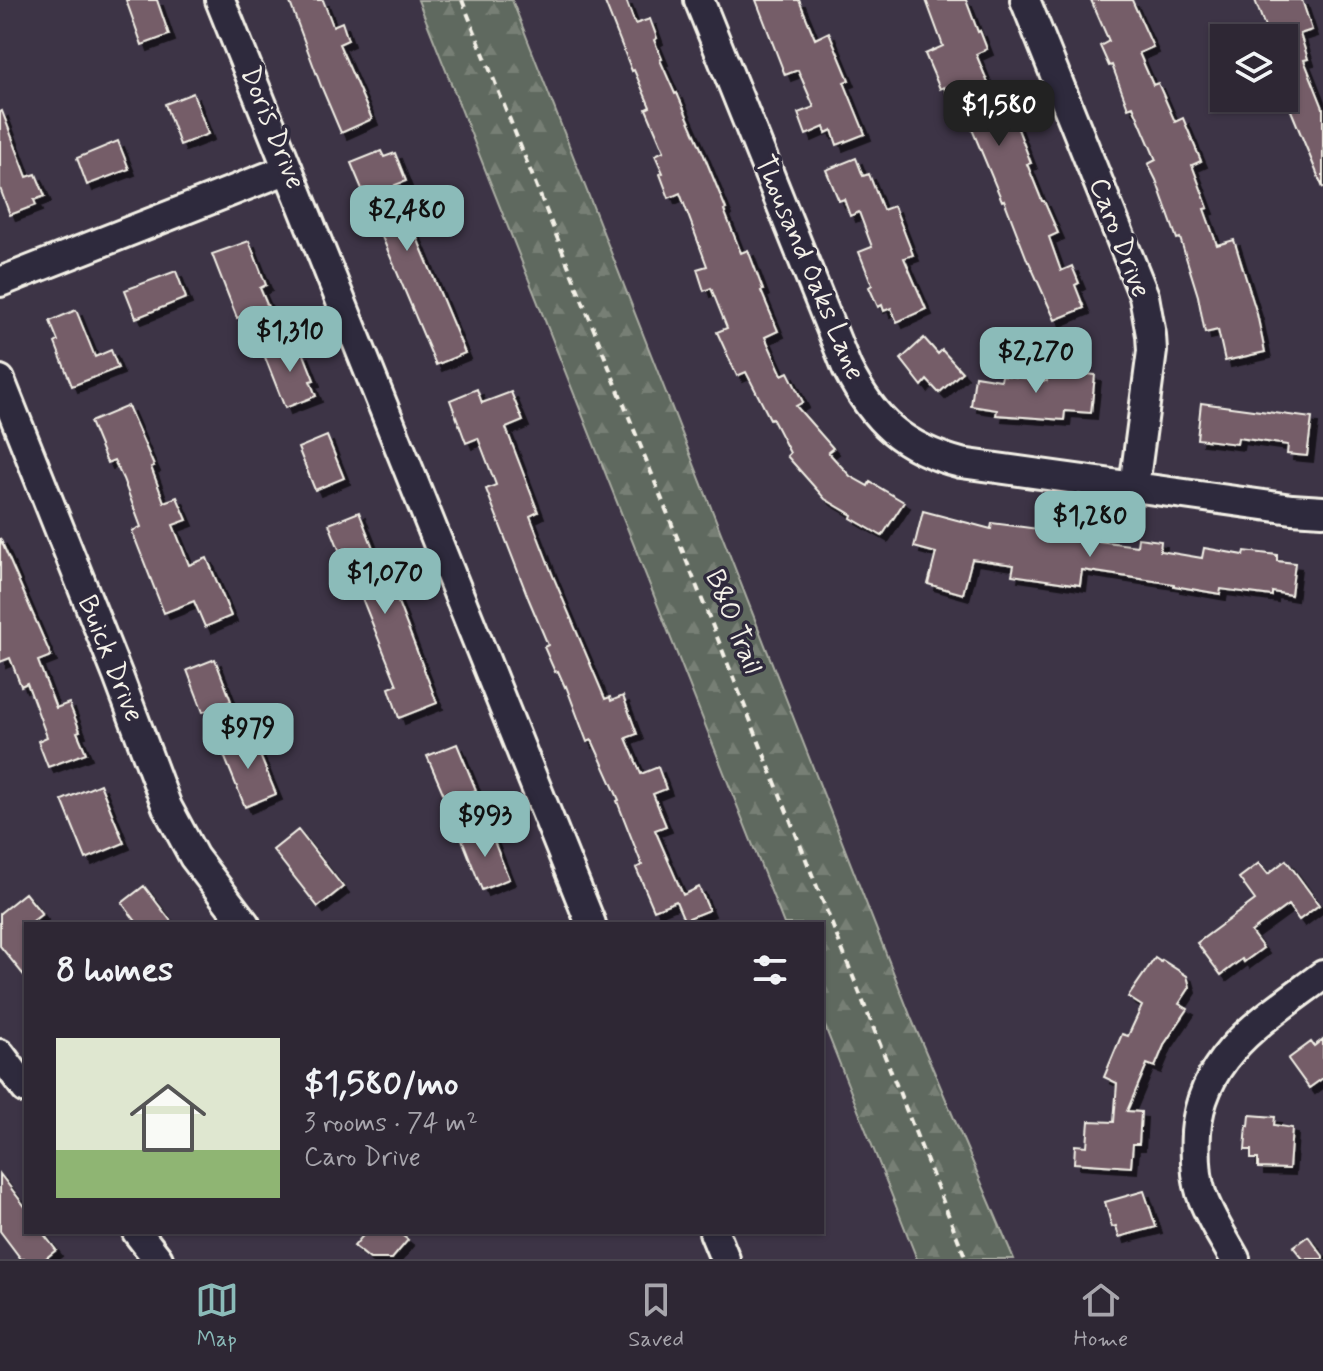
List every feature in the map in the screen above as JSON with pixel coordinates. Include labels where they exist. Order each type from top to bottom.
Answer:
[{"type":"street","name":"Doris Drive","points":[[220,0],[590,922]]},
{"type":"street","name":"Thousand Oaks Lane","points":[[699,0],[847,368],[876,415],[892,430],[919,448],[951,460],[1323,511]]},
{"type":"street","name":"Caro Drive","points":[[1025,0],[1144,296],[1152,351],[1134,487]]},
{"type":"street","points":[[0,282],[288,169]]},
{"type":"street","name":"Buick Drive","points":[[0,380],[167,807],[194,857],[243,922]]},
{"type":"street","points":[[1235,1259],[1210,1217],[1199,1186],[1195,1143],[1203,1101],[1215,1071],[1241,1037],[1323,975]]},
{"type":"street","points":[[0,1054],[24,1086]]},
{"type":"street","points":[[139,1234],[158,1259]]},
{"type":"street","points":[[715,1234],[725,1259]]},
{"type":"path","name":"B&O Trail","points":[[462,0],[966,1259]]},
{"type":"green space","points":[[418,0],[512,0],[912,1020],[1014,1259],[917,1259],[824,1024],[824,922],[783,922]]},
{"type":"building","points":[[126,0],[157,0],[169,35],[142,45]]},
{"type":"building","points":[[289,0],[323,0],[333,26],[342,22],[348,40],[339,44],[372,119],[341,133]]},
{"type":"building","points":[[604,0],[626,0],[635,24],[650,19],[660,60],[703,153],[741,253],[748,250],[778,331],[765,337],[782,375],[788,372],[803,402],[796,406],[833,448],[828,452],[850,476],[868,486],[870,482],[904,502],[882,536],[825,499],[787,456],[790,453],[746,372],[737,376],[717,332],[727,328],[711,288],[704,291],[697,269],[707,266],[680,193],[669,198],[655,155],[664,151],[646,109],[650,107]]},
{"type":"building","points":[[756,0],[799,0],[815,39],[829,32],[849,80],[844,82],[865,134],[837,145],[832,130],[826,133],[824,127],[806,135],[798,113],[814,107],[798,70],[785,75]]},
{"type":"building","points":[[926,0],[966,0],[987,49],[976,54],[990,88],[996,86],[1004,105],[1008,103],[1031,163],[1027,164],[1058,233],[1049,237],[1061,271],[1072,266],[1084,308],[1055,320],[967,117],[958,121],[944,87],[940,89],[925,54],[943,46]]},
{"type":"building","points":[[1091,0],[1132,0],[1153,47],[1139,53],[1153,85],[1158,83],[1175,122],[1183,118],[1201,161],[1192,165],[1208,208],[1204,209],[1217,245],[1234,240],[1257,314],[1265,352],[1225,361],[1218,330],[1205,333],[1198,296],[1180,238],[1177,239],[1148,164],[1156,160],[1133,106],[1128,108],[1112,65],[1109,66],[1100,46],[1109,41]]},
{"type":"building","points":[[1255,0],[1302,0],[1312,30],[1300,34],[1308,59],[1304,60],[1323,108],[1323,188],[1292,112],[1298,112],[1298,24],[1264,24]]},
{"type":"building","points":[[193,93],[208,134],[180,145],[165,104]]},
{"type":"building","points":[[2,111],[27,177],[36,174],[45,196],[34,200],[36,205],[10,215],[0,188]]},
{"type":"building","points":[[118,141],[129,169],[87,185],[77,158]]},
{"type":"building","points":[[381,151],[384,157],[395,153],[406,181],[395,185],[465,353],[436,365],[351,163]]},
{"type":"building","points":[[856,158],[863,176],[869,174],[883,210],[894,206],[913,255],[904,258],[926,309],[897,322],[891,308],[884,311],[882,305],[878,307],[869,287],[872,285],[859,252],[872,247],[859,212],[850,216],[844,199],[839,201],[826,170]]},
{"type":"building","points":[[249,241],[266,285],[260,288],[268,307],[237,318],[212,254]]},
{"type":"building","points":[[176,271],[186,298],[136,318],[125,290]]},
{"type":"building","points":[[76,310],[95,357],[111,350],[118,368],[72,386],[50,321]]},
{"type":"building","points":[[924,338],[938,354],[942,350],[962,372],[939,393],[927,380],[922,386],[901,359]]},
{"type":"building","points":[[293,341],[298,354],[303,352],[314,380],[310,381],[316,396],[285,408],[263,352]]},
{"type":"building","points":[[1048,370],[1095,375],[1091,413],[1065,411],[1064,420],[996,415],[997,410],[971,406],[975,376],[1001,380],[1002,375],[1047,381]]},
{"type":"building","points":[[477,389],[482,403],[511,392],[523,421],[506,428],[538,512],[530,516],[605,699],[610,697],[611,701],[623,696],[637,734],[626,738],[641,774],[658,767],[666,789],[653,794],[666,826],[655,830],[683,895],[699,887],[709,910],[684,920],[676,901],[654,910],[636,868],[642,865],[619,800],[592,740],[587,742],[566,686],[558,671],[555,672],[544,647],[548,645],[486,489],[496,485],[478,438],[466,443],[450,400]]},
{"type":"building","points":[[1201,403],[1312,418],[1307,456],[1287,454],[1288,445],[1238,438],[1237,444],[1197,439]]},
{"type":"building","points":[[128,406],[154,466],[151,467],[164,502],[177,497],[187,520],[173,525],[189,565],[207,558],[231,616],[205,627],[194,601],[164,613],[132,531],[141,527],[123,479],[114,460],[107,463],[90,422]]},
{"type":"building","points":[[327,436],[344,478],[315,490],[298,448]]},
{"type":"building","points":[[923,511],[991,529],[992,523],[1053,531],[1054,525],[1076,528],[1075,533],[1099,535],[1099,541],[1137,546],[1138,538],[1161,541],[1160,551],[1202,558],[1204,548],[1244,555],[1245,551],[1277,555],[1277,561],[1295,563],[1291,595],[1272,592],[1272,596],[1221,589],[1220,594],[1082,570],[1080,585],[1012,575],[1014,565],[972,559],[963,594],[928,584],[936,553],[914,547]]},
{"type":"building","points":[[359,512],[384,576],[387,574],[437,703],[399,718],[389,688],[397,685],[329,524]]},
{"type":"building","points":[[0,538],[51,656],[38,661],[56,708],[69,703],[86,753],[48,767],[38,741],[47,737],[27,683],[21,686],[10,658],[0,662]]},
{"type":"building","points":[[215,659],[231,701],[203,712],[187,670]]},
{"type":"building","points":[[252,736],[276,794],[245,807],[221,748]]},
{"type":"building","points":[[457,744],[476,790],[447,802],[427,756]]},
{"type":"building","points":[[100,784],[124,843],[86,859],[62,800]]},
{"type":"building","points":[[489,829],[509,879],[482,890],[462,839]]},
{"type":"building","points":[[298,830],[343,887],[318,907],[273,850]]},
{"type":"building","points":[[1286,860],[1319,905],[1299,920],[1288,905],[1251,932],[1263,948],[1221,975],[1197,943],[1255,900],[1239,878],[1259,863],[1268,874]]},
{"type":"building","points":[[144,886],[171,922],[136,922],[122,903]]},
{"type":"building","points":[[25,893],[42,914],[32,922],[24,922],[24,976],[0,946],[0,913]]},
{"type":"building","points":[[1155,958],[1187,976],[1190,987],[1179,1004],[1188,1009],[1165,1043],[1155,1067],[1147,1064],[1127,1111],[1141,1112],[1139,1144],[1133,1144],[1131,1167],[1074,1163],[1075,1145],[1087,1146],[1089,1121],[1114,1122],[1117,1083],[1104,1077],[1122,1034],[1128,1036],[1142,1006],[1128,997]]},
{"type":"building","points":[[1323,1039],[1323,1078],[1309,1088],[1288,1059],[1311,1042],[1314,1046]]},
{"type":"building","points":[[1250,1115],[1275,1117],[1274,1125],[1292,1128],[1289,1169],[1258,1168],[1258,1159],[1251,1159],[1251,1150],[1245,1150]]},
{"type":"building","points":[[0,1174],[24,1205],[24,1234],[44,1234],[56,1250],[45,1259],[21,1259],[0,1231]]},
{"type":"building","points":[[1144,1191],[1156,1227],[1119,1237],[1116,1226],[1112,1227],[1105,1202]]},
{"type":"building","points":[[364,1234],[400,1234],[408,1240],[392,1259],[370,1259],[354,1246]]},
{"type":"building","points":[[1308,1236],[1323,1259],[1303,1259],[1293,1247]]}]
